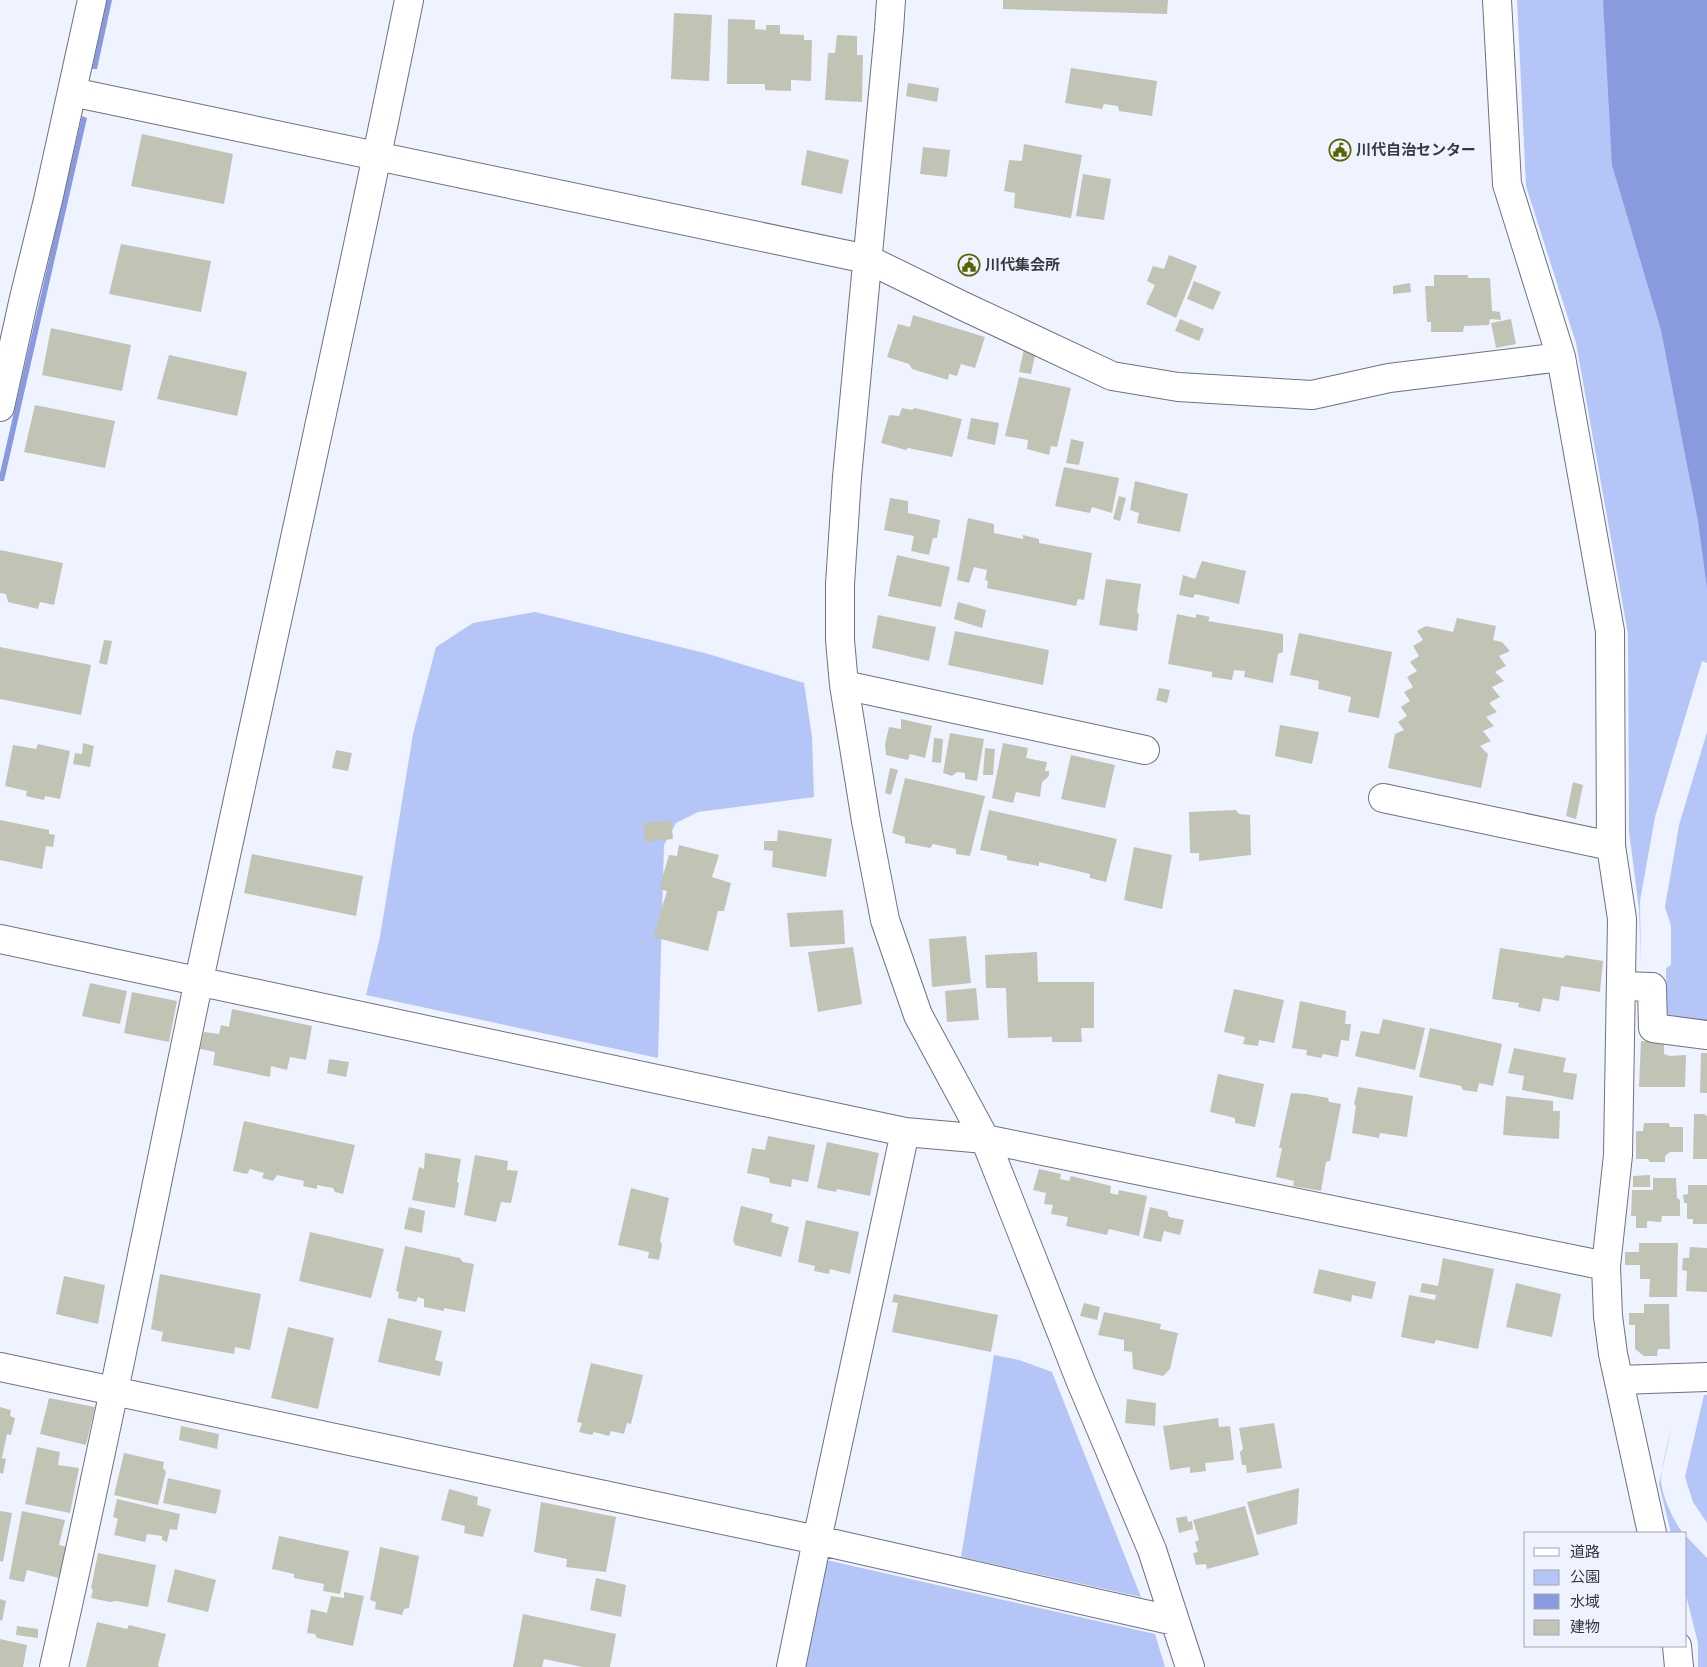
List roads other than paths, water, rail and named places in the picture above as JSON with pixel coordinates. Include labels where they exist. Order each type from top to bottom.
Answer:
[{"type":"street","points":[[0,407],[92,0]]},
{"type":"street","points":[[54,1667],[83,1541],[199,980],[378,156],[409,0]]},
{"type":"street","points":[[891,0],[847,477],[840,584],[840,640],[844,685],[866,821],[885,920],[918,1014],[984,1139],[1081,1382],[1152,1550],[1190,1667]]},
{"type":"street","points":[[1497,0],[1507,184],[1561,357],[1610,631],[1611,846],[1622,919],[1618,1155],[1606,1266],[1608,1316],[1613,1354],[1652,1532]]},
{"type":"street","points":[[72,92],[867,259],[1112,376],[1178,387],[1312,396],[1389,378],[1561,357]]},
{"type":"street","points":[[844,685],[1145,750]]},
{"type":"street","points":[[1383,798],[1611,846]]},
{"type":"street","points":[[0,939],[905,1132],[984,1139],[1606,1266]]},
{"type":"street","points":[[1621,986],[1652,987],[1653,1028],[1707,1035]]},
{"type":"street","points":[[791,1667],[905,1132]]},
{"type":"street","points":[[0,1367],[817,1540],[1175,1621]]},
{"type":"street","points":[[1619,1380],[1707,1377]]},
{"type":"street","points":[[1677,1647],[1679,1667]]},
{"type":"water","points":[[107,0],[112,0],[97,69],[92,69]]},
{"type":"water","points":[[1603,0],[1707,0],[1707,588],[1698,521],[1661,330],[1612,165]]},
{"type":"water","points":[[82,116],[87,118],[4,481],[0,481],[0,473]]},
{"type":"place","name":"川代自治センター","points":[[1340,150]]},
{"type":"place","name":"川代集会所","points":[[969,265]]}]
